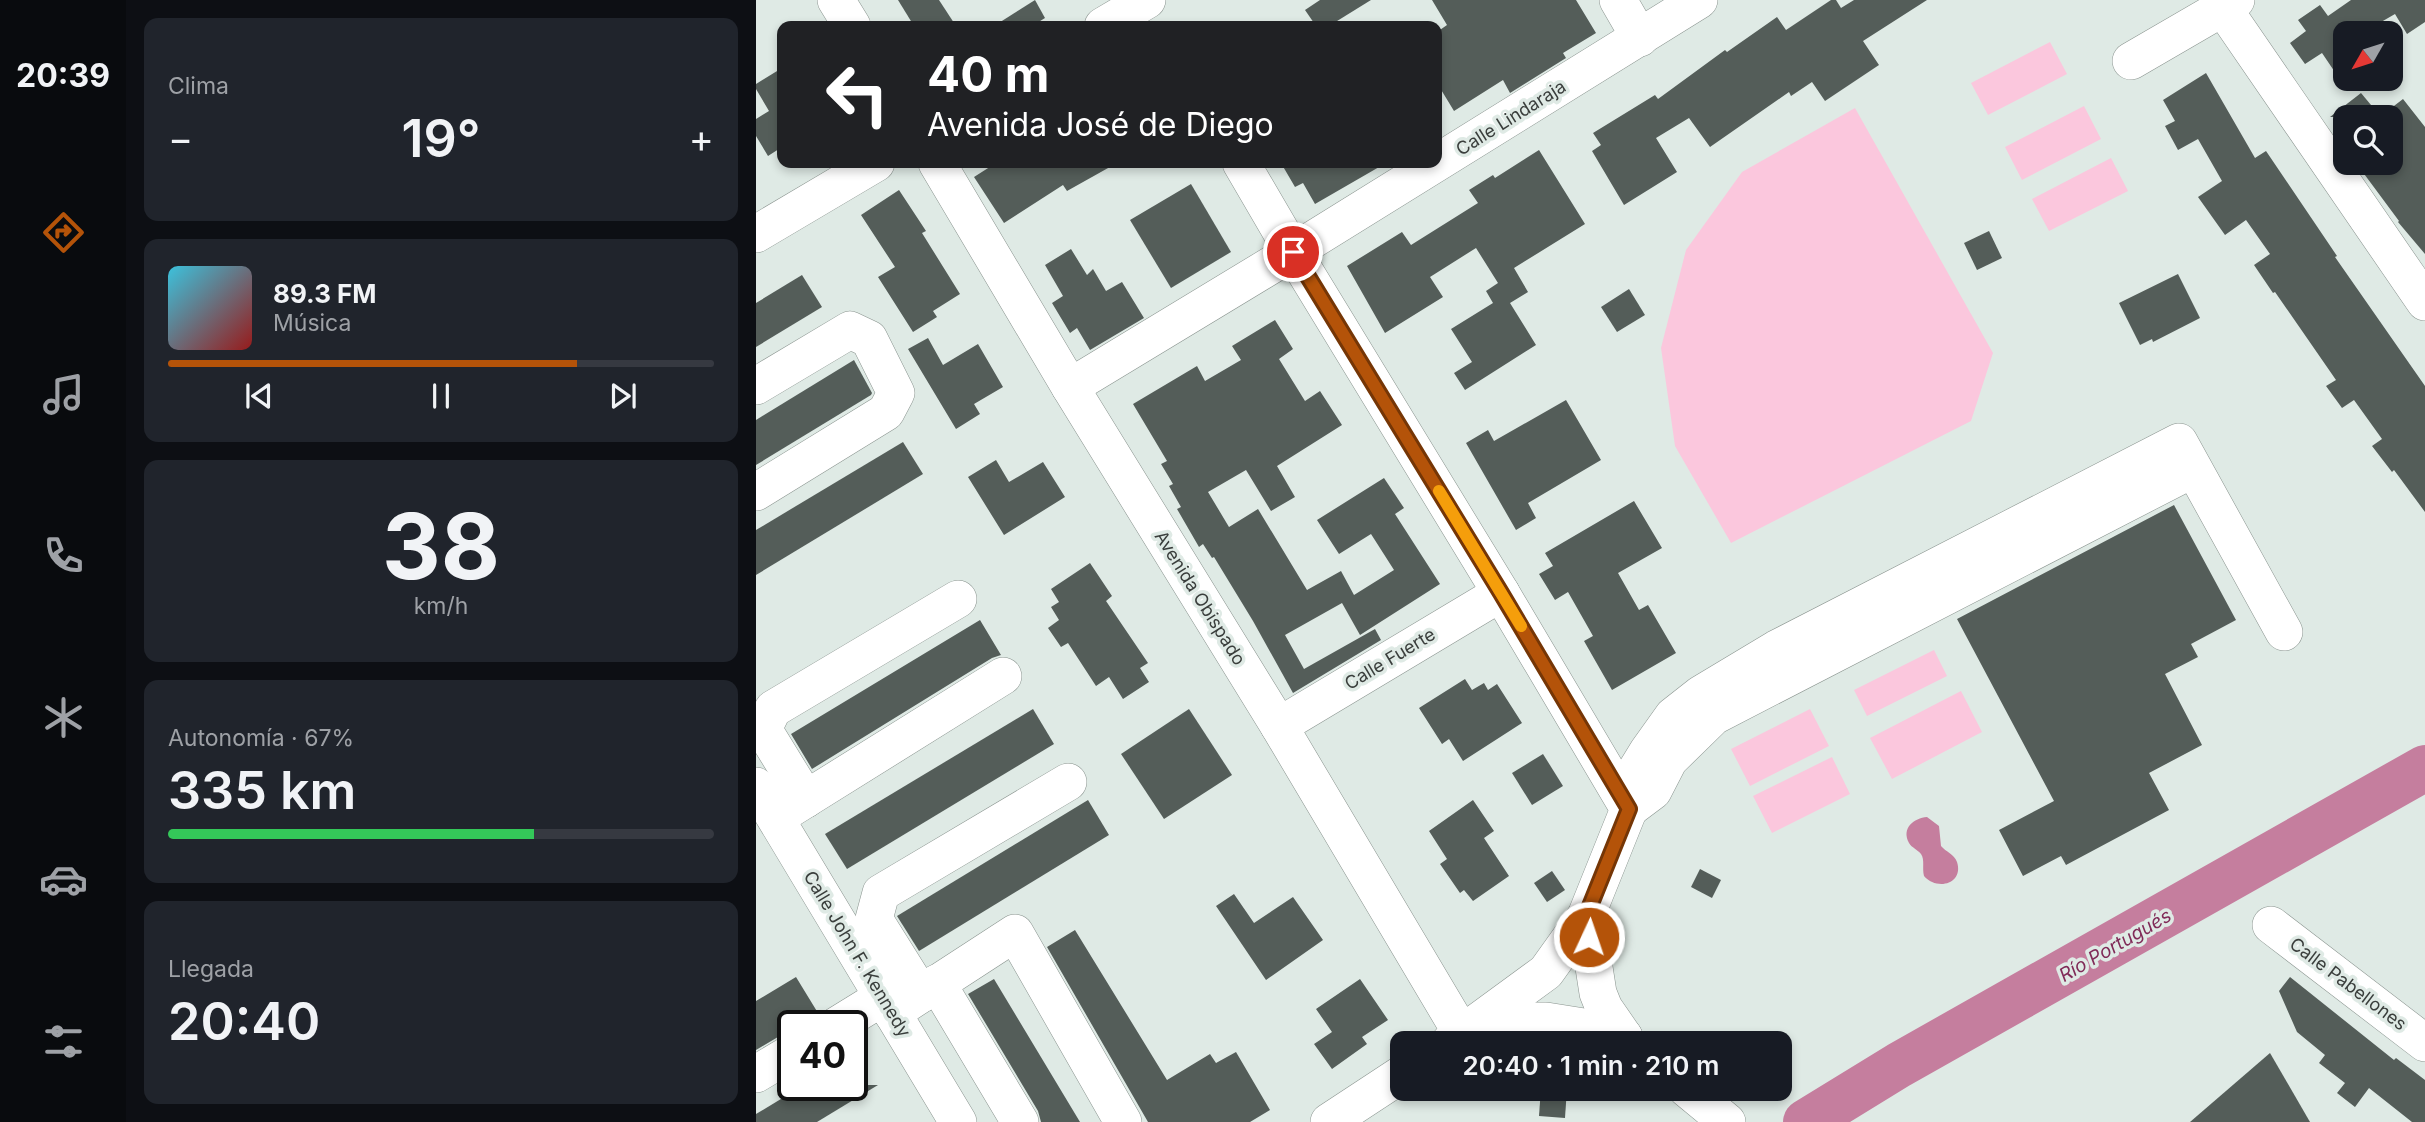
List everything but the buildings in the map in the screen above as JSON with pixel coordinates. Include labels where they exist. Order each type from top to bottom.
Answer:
[{"type":"street","points":[[835,0],[849,21]]},
{"type":"street","points":[[1111,21],[1147,0],[1159,21]]},
{"type":"street","points":[[1618,0],[1640,38]]},
{"type":"street","name":"Calle Lindaraja","points":[[1442,160],[1699,0]]},
{"type":"street","points":[[2131,61],[2230,4],[2425,302]]},
{"type":"street","points":[[756,234],[868,168]]},
{"type":"street","name":"Avenida Obispado","points":[[940,168],[1462,1031]]},
{"type":"street","points":[[1244,168],[1629,809]]},
{"type":"street","name":"Calle Lindaraja","points":[[1070,387],[1429,168]]},
{"type":"street","points":[[756,386],[850,330],[869,338],[896,393],[886,412],[756,492]]},
{"type":"street","points":[[1466,1031],[1546,972],[1586,916],[1629,809],[1632,777],[1672,716],[1701,694],[1776,649],[2186,456],[2284,632]]},
{"type":"street","name":"Calle Fuerte","points":[[1279,726],[1501,593]]},
{"type":"street","points":[[806,799],[763,729],[773,709],[958,599]]},
{"type":"street","points":[[775,817],[1003,676]]},
{"type":"street","points":[[1020,1122],[908,997],[874,919],[881,893],[1068,782]]},
{"type":"street","name":"Calle John F. Kennedy","points":[[756,786],[775,817],[908,997],[958,1122]]},
{"type":"street","points":[[1586,916],[1598,993],[1621,1031]]},
{"type":"street","name":"Calle Pabellones","points":[[2271,925],[2425,1043]]},
{"type":"street","points":[[868,1013],[908,997],[1015,933],[1123,1122]]},
{"type":"street","points":[[1546,972],[1616,1031]]},
{"type":"street","points":[[1477,1031],[1546,1021],[1599,1031]]},
{"type":"street","points":[[756,1074],[777,1062]]},
{"type":"street","points":[[1329,1122],[1390,1082]]},
{"type":"street","points":[[1702,1101],[1727,1122]]},
{"type":"shaded area","points":[[2050,42],[2067,74],[1988,115],[1971,83]]},
{"type":"shaded area","points":[[2084,106],[2101,139],[2022,180],[2005,147]]},
{"type":"shaded area","points":[[1855,108],[1993,353],[1971,421],[1731,543],[1675,446],[1661,348],[1686,250],[1742,172]]},
{"type":"shaded area","points":[[2111,158],[2128,191],[2049,231],[2032,199]]},
{"type":"shaded area","points":[[1934,650],[1947,676],[1867,716],[1854,690]]},
{"type":"shaded area","points":[[1961,691],[1982,732],[1892,779],[1870,738]]},
{"type":"shaded area","points":[[1810,709],[1829,746],[1750,786],[1731,749]]},
{"type":"shaded area","points":[[1832,757],[1850,794],[1772,833],[1753,796]]},
{"type":"shaded area","points":[[1927,817],[1939,826],[1941,846],[1957,862],[1957,876],[1948,883],[1929,881],[1924,876],[1922,856],[1910,845],[1907,838],[1910,825]]},
{"type":"waterway","name":"Río Portugués","points":[[1806,1122],[1899,1065],[2425,768]]},
{"type":"slow traffic","points":[[1439,491],[1521,626]]},
{"type":"route","points":[[1293,252],[1629,809],[1586,916],[1589,937]]}]
